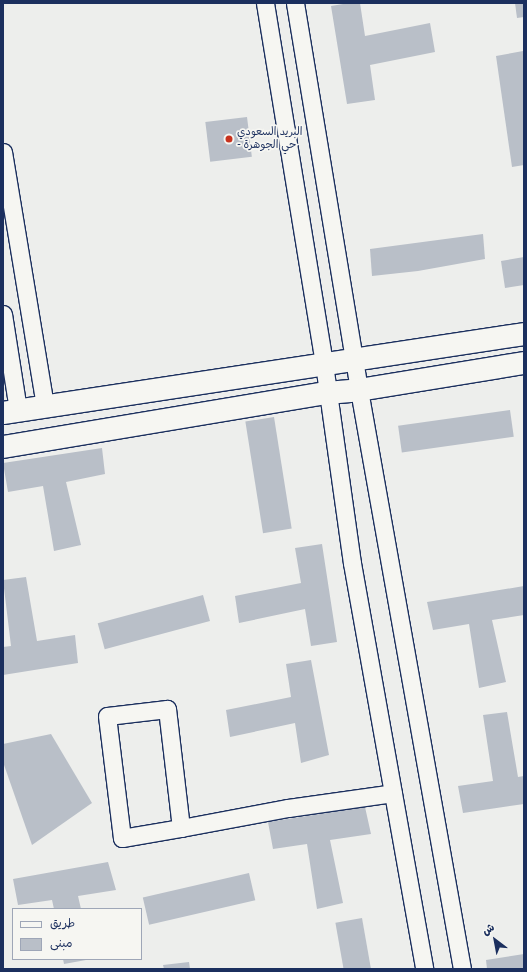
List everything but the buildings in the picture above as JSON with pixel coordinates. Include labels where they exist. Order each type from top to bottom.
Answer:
[{"type":"main road","points":[[11,411],[524,334]]},
{"type":"main road","points":[[3,447],[327,393],[359,390],[524,363]]},
{"type":"street","points":[[266,3],[324,364],[352,563],[424,969]]},
{"type":"street","points":[[295,3],[359,390],[462,969]]},
{"type":"street","points":[[3,152],[45,406]]},
{"type":"street","points":[[3,314],[11,411]]},
{"type":"street","points":[[181,828],[167,709],[107,716],[122,838],[181,828],[288,808],[393,793]]},
{"type":"place","name":"البريد السعودي - حي الجوهرة","points":[[229,139]]}]
